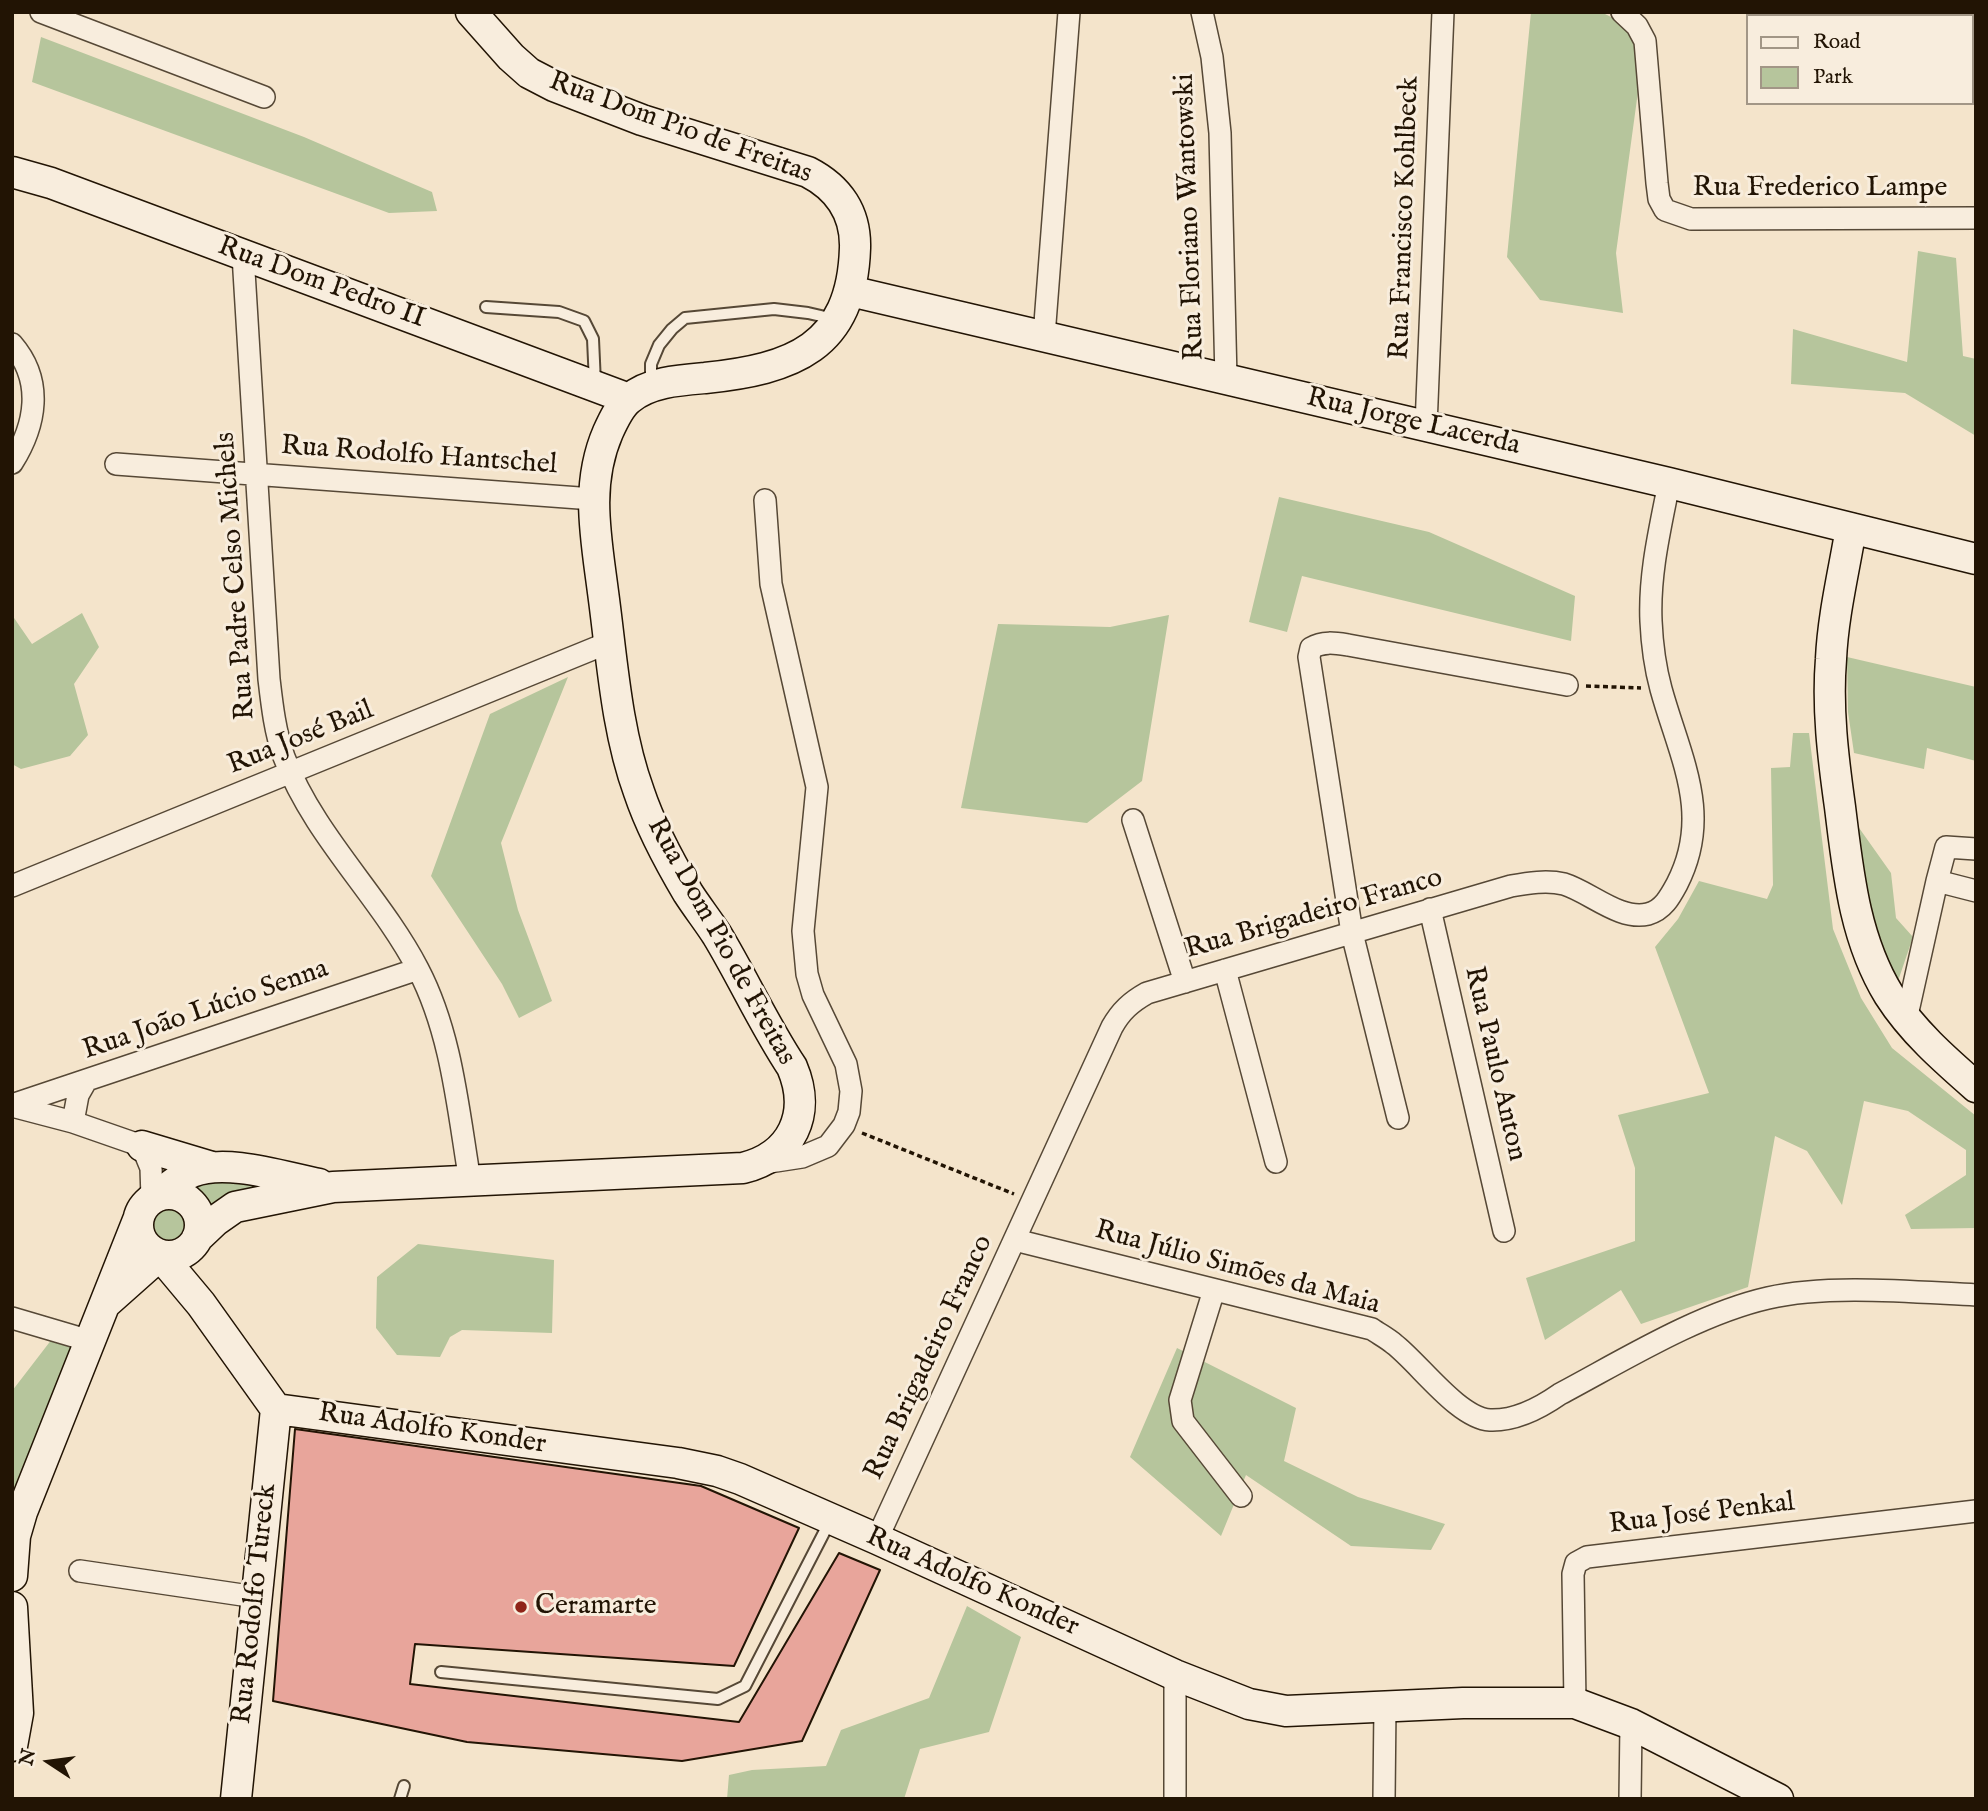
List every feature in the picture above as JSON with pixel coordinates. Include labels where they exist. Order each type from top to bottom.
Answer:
[{"type":"main road","name":"Rua Dom Pio de Freitas","points":[[471,12],[510,57],[529,73],[554,86],[642,120],[783,163],[826,182],[841,198],[852,218],[855,265],[850,291],[838,320],[819,342],[793,359],[765,370],[677,381],[640,392],[608,431],[594,477],[593,499],[610,642],[629,760],[653,829],[716,934],[799,1084],[801,1098],[797,1120],[789,1137],[777,1152],[761,1163]]},
{"type":"main road","name":"Rua Dom Pedro II","points":[[12,172],[51,183],[595,385],[640,392]]},
{"type":"main road","name":"Rua Jorge Lacerda","points":[[850,291],[1976,559]]},
{"type":"main road","points":[[1851,528],[1831,656],[1829,687],[1832,748],[1845,851],[1857,918],[1877,974],[1906,1020],[1976,1087]]},
{"type":"main road","points":[[142,1146],[212,1167],[333,1187]]},
{"type":"main road","points":[[106,1303],[160,1255],[181,1253],[215,1221],[235,1207],[333,1187],[716,1170],[761,1163]]},
{"type":"main road","points":[[12,1576],[17,1511],[150,1204],[180,1178],[212,1167]]},
{"type":"main road","points":[[150,1204],[180,1196],[195,1208],[200,1228],[193,1242],[201,1304]]},
{"type":"main road","points":[[150,1204],[140,1238],[160,1255],[201,1304],[276,1409]]},
{"type":"main road","name":"Rua Adolfo Konder","points":[[276,1409],[696,1466],[740,1479],[1175,1675],[1267,1709],[1575,1703],[1631,1724],[1778,1799]]},
{"type":"main road","name":"Rua Rodolfo Tureck","points":[[236,1799],[276,1409]]},
{"type":"main road","points":[[12,1607],[18,1704],[12,1746]]},
{"type":"street","points":[[41,12],[264,97]]},
{"type":"street","points":[[1044,336],[1069,12]]},
{"type":"street","name":"Rua Floriano Wantowski","points":[[1202,12],[1214,70],[1220,133],[1226,379]]},
{"type":"street","name":"Rua Francisco Kohlbeck","points":[[1426,426],[1443,12]]},
{"type":"street","name":"Rua Frederico Lampe","points":[[1622,12],[1637,26],[1646,41],[1657,183],[1665,210],[1691,219],[1976,218]]},
{"type":"street","name":"Rua Padre Celso Michels","points":[[243,255],[272,706],[279,743],[306,802],[418,969],[432,1000],[445,1041],[470,1181]]},
{"type":"street","points":[[12,344],[29,371],[34,407],[30,429],[12,463]]},
{"type":"street","name":"Rua Rodolfo Hantschel","points":[[116,464],[593,499]]},
{"type":"street","name":"Rua Brigadeiro Franco","points":[[877,1539],[1118,1016],[1135,999],[1147,993],[1511,886],[1547,882],[1563,884],[1636,915],[1648,914],[1665,903],[1685,864],[1694,817],[1690,781],[1661,689],[1653,645],[1651,599],[1655,559],[1669,484]]},
{"type":"street","points":[[761,1163],[802,1157],[828,1146],[844,1125],[851,1101],[850,1077],[846,1064],[813,995],[804,952],[804,918],[817,787],[771,584],[765,500]]},
{"type":"street","name":"Rua José Bail","points":[[12,886],[610,642]]},
{"type":"street","points":[[1398,1118],[1352,933],[1309,657],[1311,648],[1318,643],[1331,642],[1567,685]]},
{"type":"street","points":[[1133,820],[1185,982]]},
{"type":"street","points":[[1906,1020],[1946,847],[1976,849]]},
{"type":"street","points":[[1937,881],[1976,891]]},
{"type":"street","name":"Rua Paulo Anton","points":[[1430,909],[1504,1231]]},
{"type":"street","name":"Rua João Lúcio Senna","points":[[12,1105],[418,969]]},
{"type":"street","points":[[1224,970],[1276,1161]]},
{"type":"street","points":[[73,1122],[78,1095],[86,1081]]},
{"type":"street","points":[[12,1105],[73,1122],[142,1146],[151,1168],[153,1182],[150,1204]]},
{"type":"street","name":"Rua Júlio Simões da Maia","points":[[1015,1240],[1372,1329],[1395,1344],[1447,1396],[1467,1410],[1489,1420],[1509,1418],[1542,1406],[1701,1321],[1769,1297],[1806,1292],[1858,1291],[1976,1295]]},
{"type":"street","points":[[1214,1290],[1180,1400],[1183,1421],[1241,1496]]},
{"type":"street","points":[[12,1318],[90,1341]]},
{"type":"street","name":"Rua José Penkal","points":[[1575,1703],[1573,1574],[1576,1563],[1587,1557],[1976,1511]]},
{"type":"street","points":[[80,1571],[256,1597]]},
{"type":"street","points":[[1175,1675],[1175,1799]]},
{"type":"street","points":[[1384,1799],[1385,1706]]},
{"type":"street","points":[[1630,1799],[1631,1724]]},
{"type":"lane","points":[[486,307],[559,312],[584,321],[593,339],[595,385]]},
{"type":"lane","points":[[640,392],[659,345],[685,318],[774,309],[838,320]]},
{"type":"lane","points":[[441,1672],[718,1699],[745,1686],[831,1519]]},
{"type":"lane","points":[[400,1799],[404,1786]]},
{"type":"path","points":[[1567,685],[1661,689]]},
{"type":"path","points":[[844,1125],[1032,1201]]},
{"type":"green space","points":[[1531,12],[1601,12],[1619,21],[1637,40],[1640,77],[1616,253],[1623,313],[1540,300],[1507,257]]},
{"type":"green space","points":[[41,37],[304,137],[432,192],[437,211],[389,213],[32,82]]},
{"type":"green space","points":[[1918,251],[1956,258],[1963,356],[1976,359],[1976,436],[1905,393],[1791,384],[1793,329],[1907,362]]},
{"type":"green space","points":[[1279,497],[1429,532],[1575,596],[1571,641],[1302,576],[1287,632],[1249,622]]},
{"type":"green space","points":[[82,613],[99,647],[74,684],[88,735],[70,756],[21,769],[12,764],[12,615],[32,644]]},
{"type":"green space","points":[[1169,615],[1142,781],[1087,823],[961,808],[998,624],[1110,627]]},
{"type":"green space","points":[[1847,657],[1976,687],[1976,761],[1927,748],[1924,769],[1854,753],[1848,712]]},
{"type":"green space","points":[[568,677],[501,843],[518,910],[552,1001],[519,1018],[502,984],[431,876],[490,714]]},
{"type":"green space","points":[[1793,733],[1809,733],[1833,929],[1861,998],[1892,1048],[1976,1116],[1976,1228],[1911,1229],[1905,1215],[1966,1175],[1966,1150],[1908,1111],[1864,1101],[1842,1205],[1807,1151],[1775,1136],[1748,1287],[1641,1324],[1621,1290],[1545,1340],[1526,1278],[1635,1241],[1635,1168],[1618,1115],[1709,1093],[1655,947],[1678,919],[1699,881],[1767,899],[1773,885],[1771,768],[1790,767]]},
{"type":"green space","points":[[1857,825],[1891,873],[1896,918],[1913,937],[1898,981],[1875,939]]},
{"type":"green space","points":[[229,1181],[288,1190],[210,1210],[192,1184]]},
{"type":"green space","points":[[169,1210],[179,1215],[184,1225],[179,1235],[169,1240],[159,1235],[154,1225],[159,1215]]},
{"type":"green space","points":[[418,1244],[554,1260],[552,1333],[462,1330],[450,1337],[440,1357],[397,1355],[376,1328],[377,1277]]},
{"type":"green space","points":[[52,1339],[78,1347],[12,1499],[12,1391]]},
{"type":"green space","points":[[1177,1348],[1296,1408],[1284,1461],[1358,1497],[1445,1524],[1431,1550],[1351,1546],[1246,1475],[1221,1536],[1130,1457]]},
{"type":"green space","points":[[967,1606],[1021,1637],[989,1732],[920,1749],[904,1799],[727,1799],[729,1775],[752,1770],[826,1766],[841,1730],[929,1698]]},
{"type":"building","name":"Ceramarte","points":[[295,1429],[701,1486],[799,1528],[734,1666],[415,1644],[410,1684],[739,1722],[839,1553],[880,1570],[802,1741],[682,1761],[467,1742],[273,1701]]},
{"type":"place","name":"Ceramarte","points":[[521,1607]]}]
